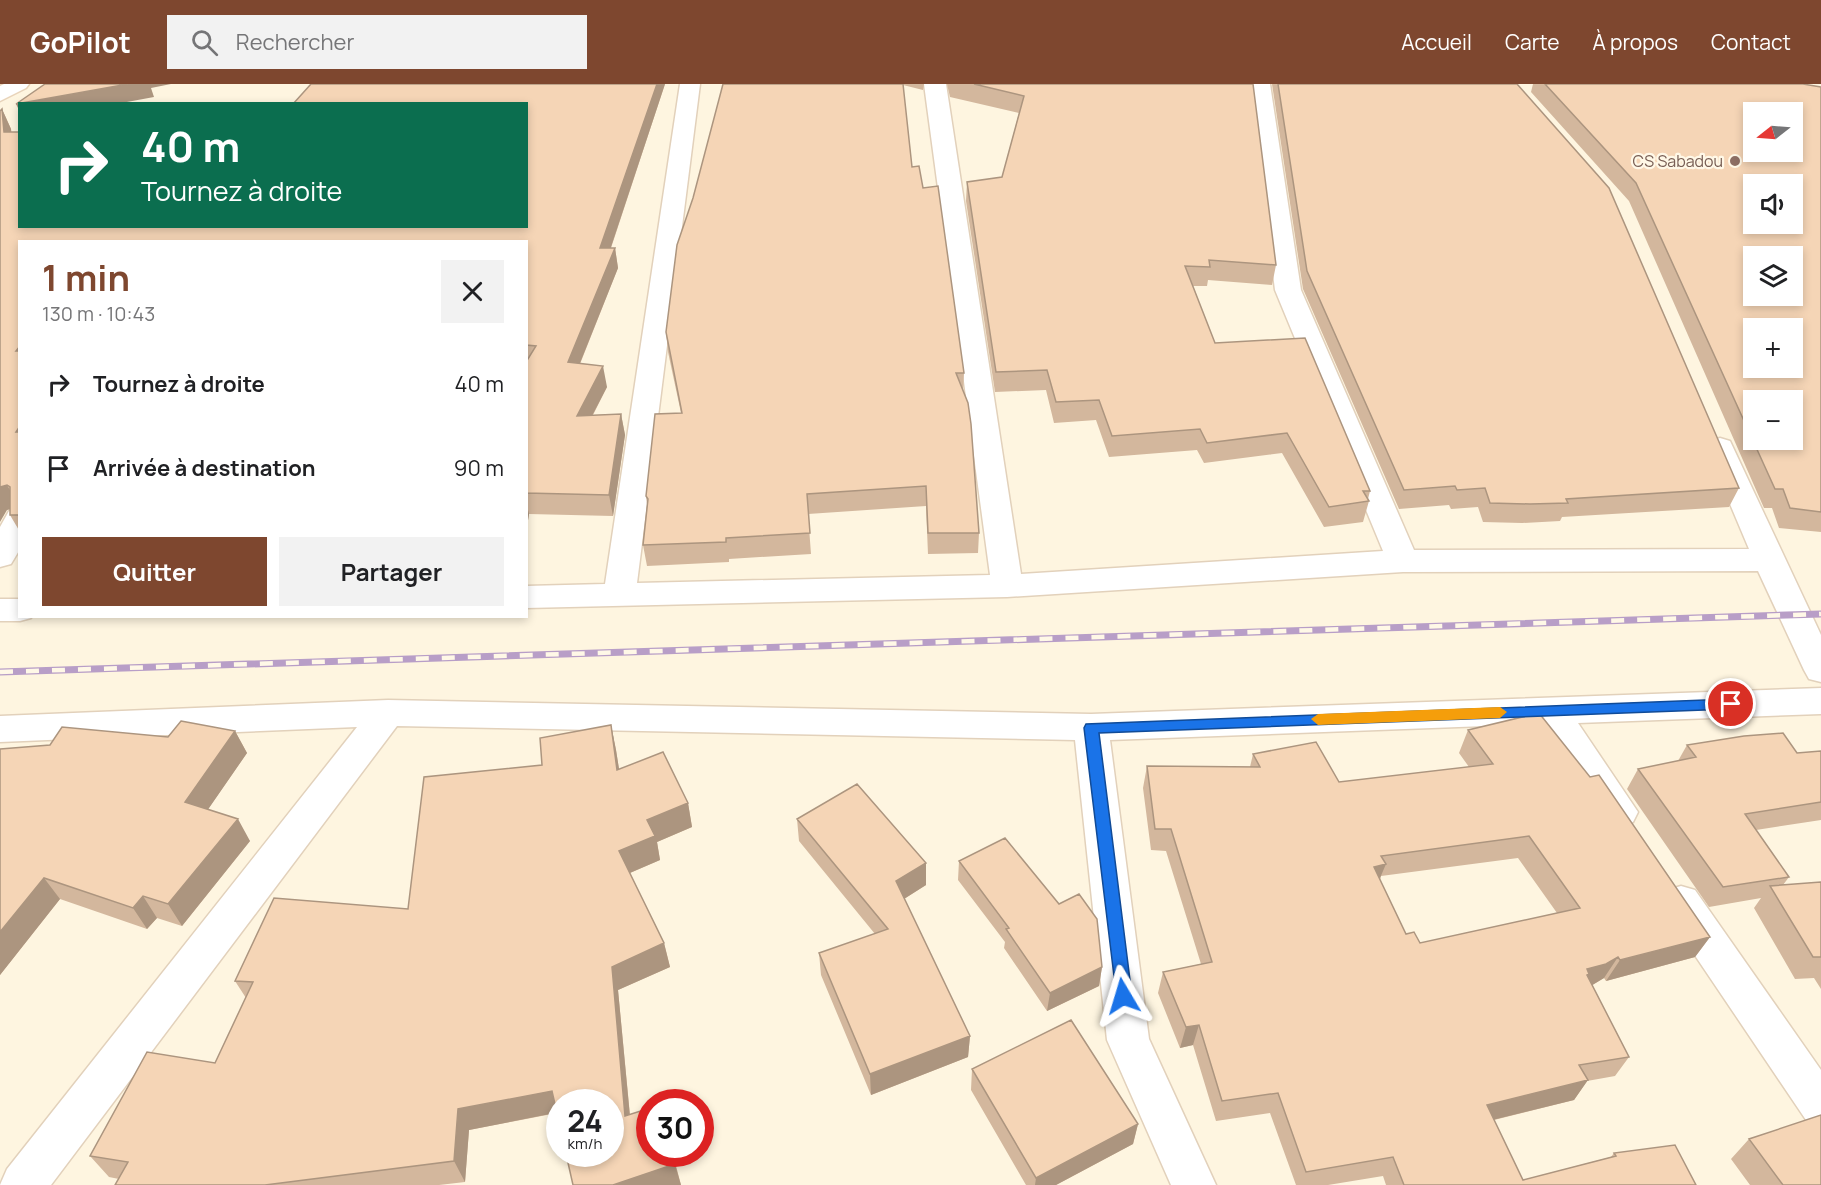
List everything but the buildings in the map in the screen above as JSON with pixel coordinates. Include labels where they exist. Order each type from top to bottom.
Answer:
[{"type":"street","points":[[0,95],[19,84]]},
{"type":"street","points":[[620,594],[690,84]]},
{"type":"street","points":[[935,84],[1007,586]]},
{"type":"street","points":[[1260,84],[1288,290],[1403,561]]},
{"type":"street","points":[[1708,419],[1769,560],[1821,670]]},
{"type":"street","points":[[0,556],[18,522]]},
{"type":"street","points":[[528,597],[1007,586],[1403,561],[1769,560]]},
{"type":"street","points":[[0,610],[18,610]]},
{"type":"street","points":[[0,729],[388,714],[1091,728],[1821,701]]},
{"type":"street","points":[[1550,710],[1821,1106]]},
{"type":"street","points":[[23,1185],[388,714]]},
{"type":"street","points":[[1091,728],[1128,1040],[1194,1185]]},
{"type":"railway","points":[[0,672],[1821,614]]},
{"type":"slow traffic","points":[[1318,719],[1500,712]]},
{"type":"place","name":"CS Sabadou","points":[[1735,161]]},
{"type":"route","points":[[1123,996],[1091,728],[1731,704]]}]
